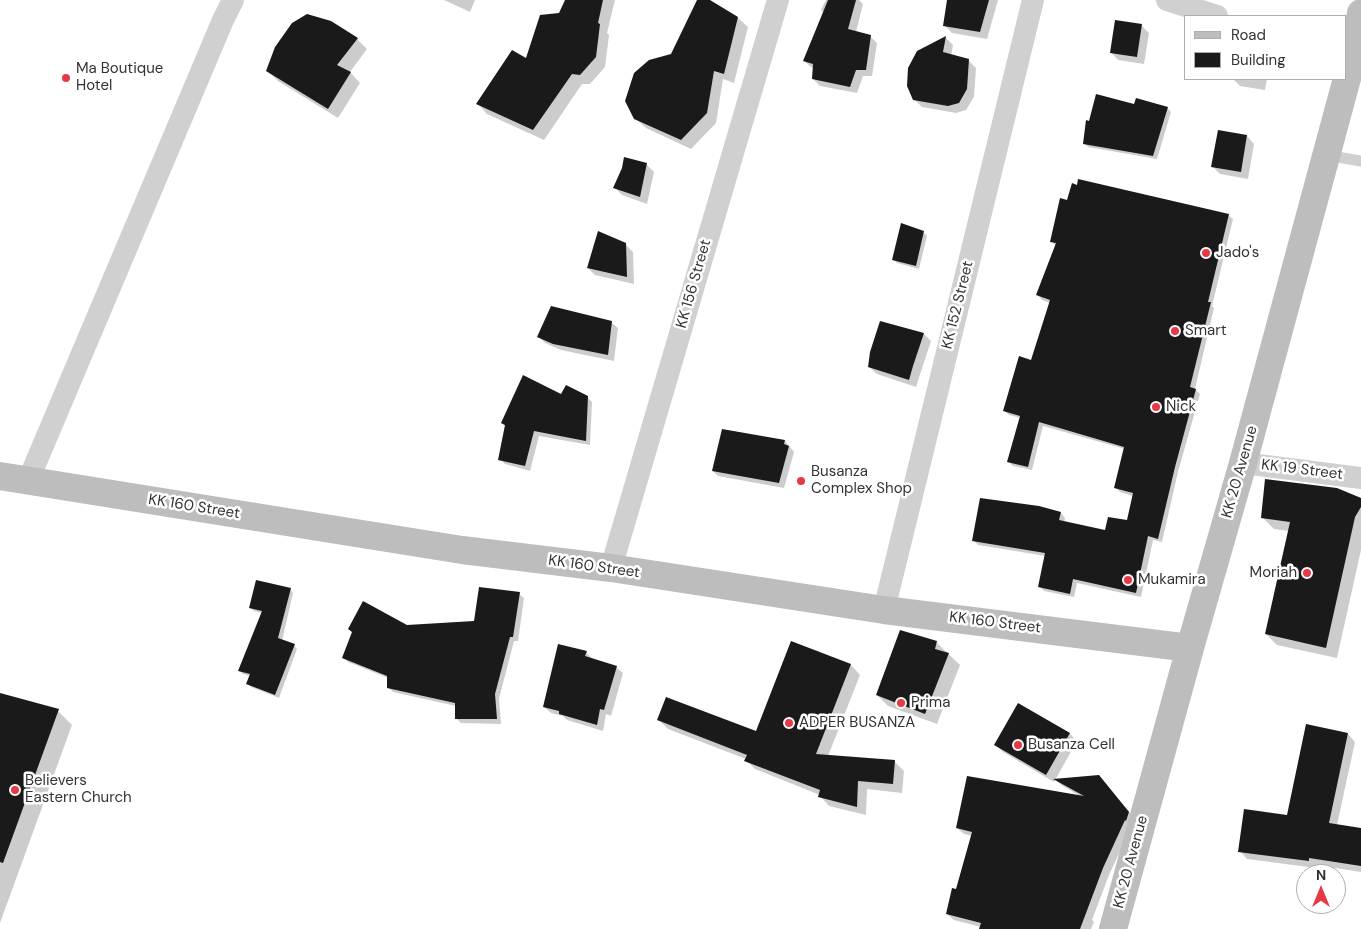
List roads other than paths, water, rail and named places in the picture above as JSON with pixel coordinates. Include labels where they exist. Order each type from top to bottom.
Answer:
[{"type":"main road","name":"KK 20 Avenue","points":[[1348,59],[1361,13]]},
{"type":"main road","name":"KK 20 Avenue","points":[[1113,929],[1243,463],[1326,155],[1343,80]]},
{"type":"main road","name":"KK 160 Street","points":[[0,476],[462,550],[611,568],[884,610],[1190,648]]},
{"type":"street","points":[[28,481],[219,29],[233,0]]},
{"type":"street","name":"KK 156 Street","points":[[611,568],[778,0]]},
{"type":"street","name":"KK 152 Street","points":[[884,610],[1033,0]]},
{"type":"street","points":[[1167,0],[1214,15]]},
{"type":"street","name":"KK 19 Street","points":[[1243,463],[1361,478]]},
{"type":"lane","points":[[1326,155],[1361,161]]},
{"type":"place","name":"Ma Boutique Hotel","points":[[66,78]]},
{"type":"place","name":"Jado's","points":[[1206,253]]},
{"type":"place","name":"Smart","points":[[1175,331]]},
{"type":"place","name":"Nick","points":[[1156,407]]},
{"type":"place","name":"Busanza Complex Shop","points":[[801,481]]},
{"type":"place","name":"Moriah","points":[[1307,573]]},
{"type":"place","name":"Mukamira","points":[[1128,580]]},
{"type":"place","name":"Prima","points":[[901,703]]},
{"type":"place","name":"ADPER BUSANZA","points":[[789,723]]},
{"type":"place","name":"Busanza Cell","points":[[1018,745]]},
{"type":"place","name":"Believers Eastern Church","points":[[15,790]]}]
